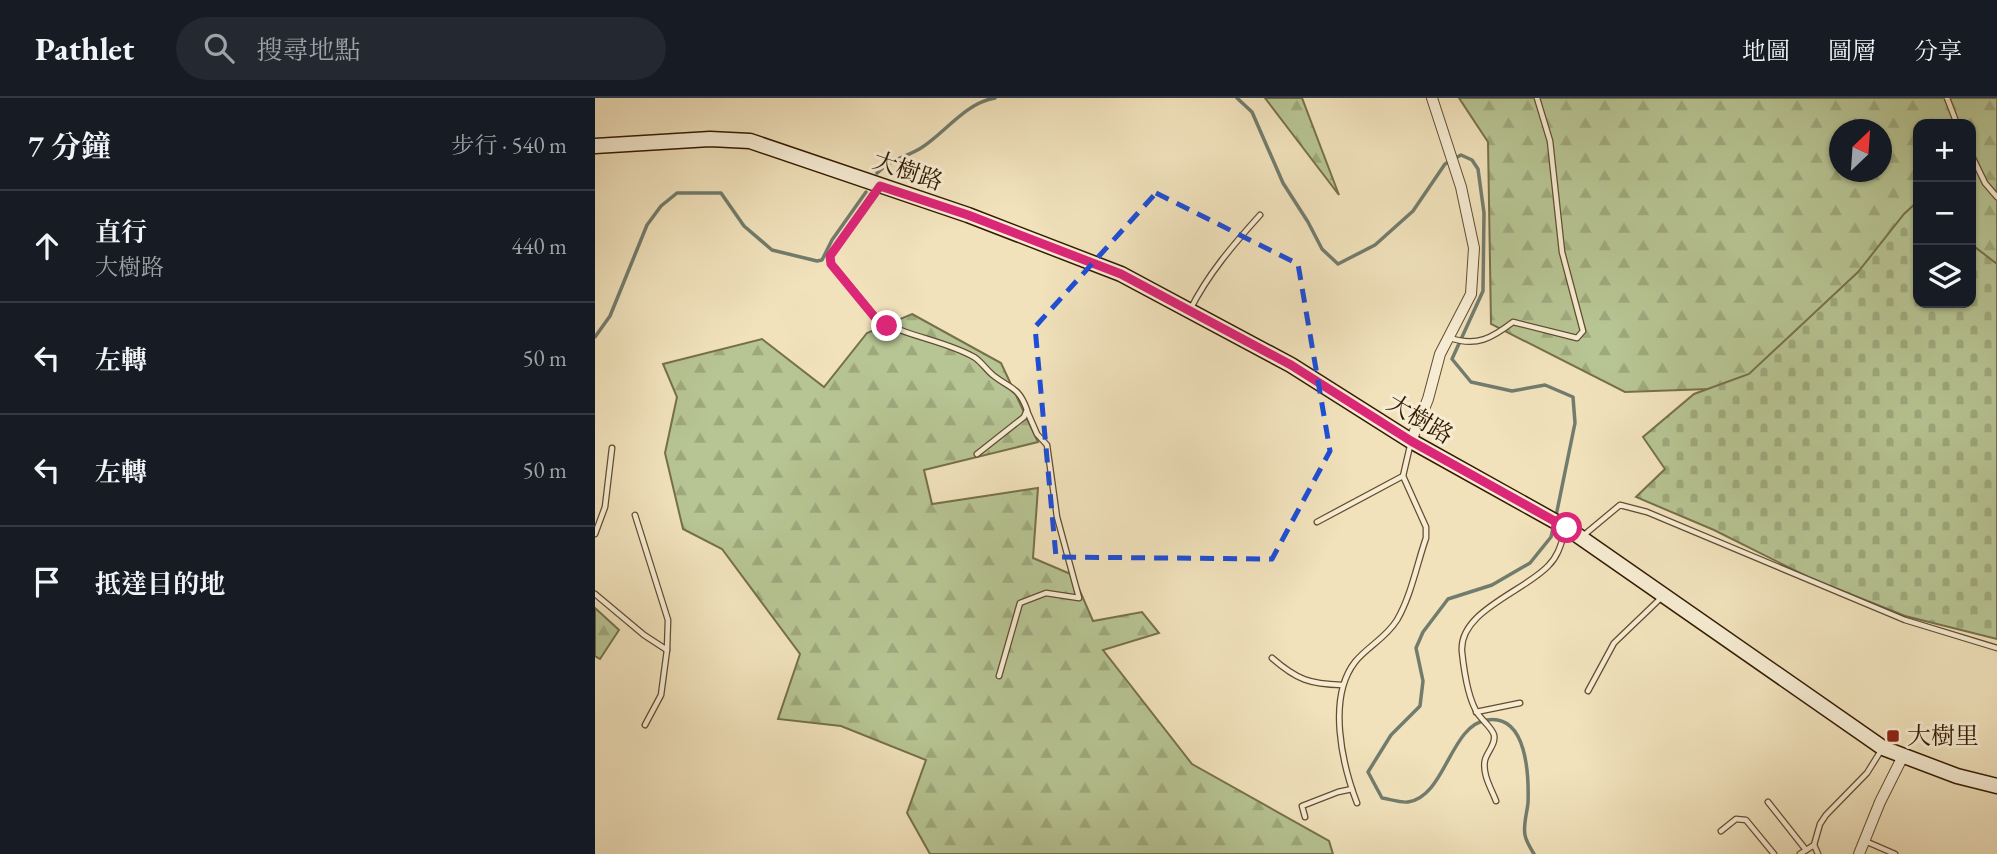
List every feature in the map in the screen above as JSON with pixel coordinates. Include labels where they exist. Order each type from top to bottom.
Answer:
[{"type":"street","points":[[1411,441],[1428,399],[1440,354],[1471,294],[1474,248],[1461,187],[1431,98]]},
{"type":"street","name":"大樹路","points":[[595,146],[710,139],[750,141],[968,215],[1121,274],[1291,365],[1411,441],[1567,528],[1883,748],[1957,776],[1997,786]]},
{"type":"street","points":[[1859,854],[1903,755]]},
{"type":"lane","points":[[1449,337],[1465,343],[1493,337],[1513,322],[1577,338],[1583,331],[1562,252],[1550,141],[1537,98]]},
{"type":"lane","points":[[1947,98],[1955,119]]},
{"type":"lane","points":[[1976,164],[1985,183],[1997,197]]},
{"type":"lane","points":[[880,186],[830,256],[831,264],[877,320],[977,359],[995,377],[1017,390],[1037,434],[1047,445],[1057,517],[1079,598],[1046,593],[1020,603],[999,676]]},
{"type":"lane","points":[[1189,311],[1201,286],[1259,215]]},
{"type":"lane","points":[[977,454],[1024,417],[1027,410]]},
{"type":"lane","points":[[1357,803],[1339,736],[1342,685],[1356,660],[1383,639],[1397,620],[1426,538],[1426,527],[1403,476],[1411,441]]},
{"type":"lane","points":[[595,534],[605,507],[612,447]]},
{"type":"lane","points":[[1317,522],[1403,476]]},
{"type":"lane","points":[[1581,538],[1620,505],[1647,512],[1905,620],[1997,648]]},
{"type":"lane","points":[[635,515],[667,620],[667,650],[661,695],[645,725]]},
{"type":"lane","points":[[1496,801],[1485,775],[1485,760],[1494,734],[1476,712],[1461,649],[1476,618],[1492,605],[1523,588],[1549,566],[1558,553],[1567,528]]},
{"type":"lane","points":[[595,594],[667,650]]},
{"type":"lane","points":[[1588,691],[1614,643],[1664,596]]},
{"type":"lane","points":[[1272,658],[1304,681],[1342,685]]},
{"type":"lane","points":[[1476,712],[1520,703]]},
{"type":"lane","points":[[1800,854],[1814,845],[1826,815],[1867,773],[1883,748]]},
{"type":"lane","points":[[1305,817],[1302,806],[1352,789]]},
{"type":"lane","points":[[1768,802],[1806,850]]},
{"type":"lane","points":[[1721,831],[1737,819],[1746,820],[1774,854]]},
{"type":"lane","points":[[1864,840],[1895,854]]},
{"type":"lane","points":[[1814,845],[1818,854]]},
{"type":"highlighted area","points":[[1156,193],[1298,264],[1330,451],[1272,559],[1056,557],[1035,327]]},
{"type":"green space","points":[[1265,98],[1302,98],[1339,195]]},
{"type":"green space","points":[[1459,98],[1997,98],[1997,379],[1625,392],[1491,324],[1488,142]]},
{"type":"green space","points":[[1913,206],[1913,308],[1976,308],[1976,248],[1997,264],[1997,639],[1905,616],[1810,578],[1714,530],[1636,497],[1665,469],[1643,437],[1694,394],[1749,374],[1858,272]]},
{"type":"green space","points":[[912,314],[1001,363],[1038,442],[924,470],[932,504],[1038,488],[1033,558],[1073,575],[1093,621],[1142,612],[1159,633],[1103,650],[1192,764],[1329,841],[1333,854],[930,854],[907,813],[926,760],[841,726],[778,719],[800,654],[722,549],[683,529],[665,453],[677,397],[663,364],[762,339],[824,387],[867,333]]},
{"type":"green space","points":[[595,608],[619,630],[600,659],[595,656]]},
{"type":"waterway","points":[[877,173],[930,142],[974,106],[995,98]]},
{"type":"waterway","points":[[1237,98],[1252,112],[1283,183],[1322,249],[1338,264],[1375,245],[1413,211],[1445,164],[1461,155],[1472,160],[1478,169],[1484,213],[1483,291],[1452,359],[1471,382],[1512,391],[1545,385],[1573,397],[1575,423],[1556,516]]},
{"type":"waterway","points":[[595,337],[610,316],[647,225],[661,206],[677,193],[721,193],[744,226],[772,250],[817,261],[822,260],[832,240],[866,192]]},
{"type":"waterway","points":[[1534,854],[1526,840],[1525,831],[1528,791],[1523,749],[1510,726],[1500,721],[1487,720],[1464,734],[1440,775],[1421,797],[1408,802],[1382,798],[1368,772],[1391,735],[1420,706],[1423,681],[1416,648],[1423,632],[1448,599],[1492,585],[1530,563],[1551,537],[1554,524]]},
{"type":"place","name":"大樹里","points":[[1893,736]]},
{"type":"route","points":[[887,326],[877,320],[831,264],[830,256],[880,186],[968,215],[1121,274],[1291,365],[1411,441],[1567,528]]}]
